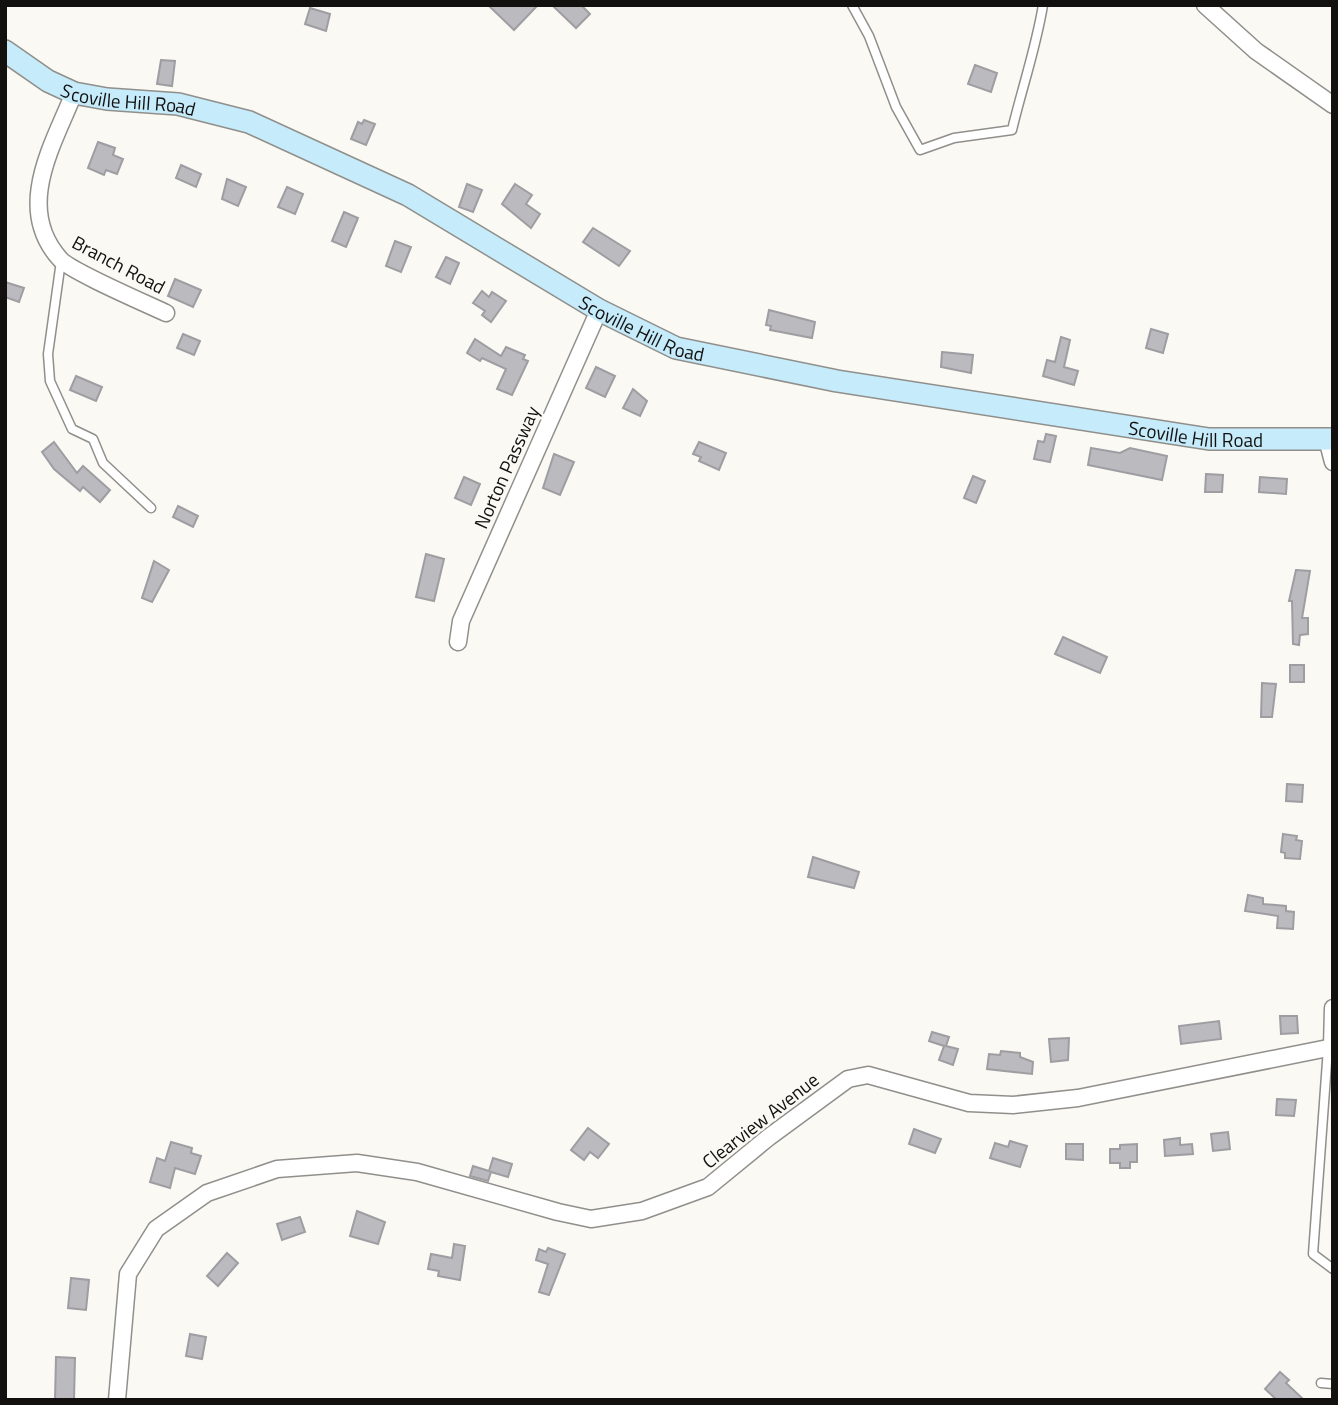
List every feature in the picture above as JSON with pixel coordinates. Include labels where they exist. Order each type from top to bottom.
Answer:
[{"type":"street","points":[[1205,5],[1256,51],[1333,105]]},
{"type":"street","name":"Scoville Hill Road","points":[[5,51],[48,81],[74,93],[107,99],[178,104],[249,122],[408,195],[599,310],[677,348],[837,381],[1209,439],[1330,439]]},
{"type":"street","name":"Branch Road","points":[[74,93],[43,170],[37,195],[38,215],[61,261],[166,313]]},
{"type":"street","name":"Norton Passway","points":[[457,642],[461,621],[599,310]]},
{"type":"street","points":[[1330,439],[1333,462]]},
{"type":"street","points":[[1331,1047],[1333,1008]]},
{"type":"street","name":"Clearview Avenue","points":[[117,1400],[128,1273],[156,1229],[207,1193],[277,1169],[357,1163],[417,1172],[591,1219],[642,1211],[708,1187],[848,1079],[869,1075],[969,1103],[1013,1105],[1078,1098],[1331,1047]]},
{"type":"lane","points":[[852,5],[869,36],[896,107],[920,150],[954,138],[1013,130],[1024,77],[1037,43],[1043,5]]},
{"type":"lane","points":[[61,261],[48,354],[54,393],[72,429],[93,439],[103,463],[151,508]]},
{"type":"lane","points":[[1331,1047],[1313,1254],[1333,1269]]},
{"type":"lane","points":[[1321,1383],[1333,1384]]},
{"type":"building","points":[[488,5],[538,5],[514,30]]},
{"type":"building","points":[[552,5],[581,5],[590,14],[576,28]]},
{"type":"building","points":[[310,8],[330,14],[326,31],[305,24]]},
{"type":"building","points":[[161,60],[175,61],[172,86],[157,84]]},
{"type":"building","points":[[975,65],[997,73],[991,92],[968,84]]},
{"type":"building","points":[[364,120],[375,124],[366,145],[351,139],[358,122],[362,124]]},
{"type":"building","points":[[98,142],[115,148],[113,155],[123,159],[117,174],[106,170],[104,175],[88,168]]},
{"type":"building","points":[[181,165],[201,174],[196,187],[176,178]]},
{"type":"building","points":[[227,179],[246,187],[238,206],[222,199]]},
{"type":"building","points":[[467,184],[482,190],[473,212],[459,207]]},
{"type":"building","points":[[515,184],[532,195],[526,204],[540,214],[531,228],[502,204]]},
{"type":"building","points":[[287,187],[303,194],[295,214],[278,207]]},
{"type":"building","points":[[344,212],[358,218],[346,247],[332,241]]},
{"type":"building","points":[[593,228],[630,251],[619,266],[583,242]]},
{"type":"building","points":[[395,241],[411,247],[401,272],[386,266]]},
{"type":"building","points":[[446,257],[459,263],[450,284],[436,277]]},
{"type":"building","points":[[175,279],[201,290],[193,307],[168,296]]},
{"type":"building","points":[[5,282],[24,288],[19,302],[5,297]]},
{"type":"building","points":[[482,291],[489,297],[492,292],[506,301],[491,322],[482,315],[485,311],[473,303]]},
{"type":"building","points":[[769,310],[815,322],[812,338],[770,330],[771,326],[766,325]]},
{"type":"building","points":[[1151,329],[1168,334],[1163,353],[1146,348]]},
{"type":"building","points":[[183,334],[200,341],[194,355],[177,348]]},
{"type":"building","points":[[1061,337],[1070,340],[1064,367],[1078,371],[1074,385],[1043,376],[1047,360],[1055,362]]},
{"type":"building","points":[[475,339],[501,356],[506,347],[525,355],[523,359],[528,361],[512,395],[497,389],[506,369],[482,358],[480,361],[467,353]]},
{"type":"building","points":[[942,352],[973,355],[971,373],[941,367]]},
{"type":"building","points":[[596,367],[615,376],[605,397],[586,388]]},
{"type":"building","points":[[76,376],[102,387],[96,401],[70,390]]},
{"type":"building","points":[[633,389],[647,401],[640,416],[623,408]]},
{"type":"building","points":[[1046,434],[1056,436],[1050,462],[1034,459],[1038,441],[1044,442]]},
{"type":"building","points":[[54,442],[77,473],[83,466],[110,490],[100,502],[83,487],[80,491],[54,469],[42,452]]},
{"type":"building","points":[[699,442],[726,453],[719,470],[699,461],[701,457],[693,454]]},
{"type":"building","points":[[1091,448],[1120,453],[1130,448],[1167,456],[1162,480],[1088,465]]},
{"type":"building","points":[[554,454],[574,462],[560,495],[543,488]]},
{"type":"building","points":[[1206,474],[1223,475],[1222,492],[1205,492]]},
{"type":"building","points":[[973,476],[985,481],[976,503],[964,498]]},
{"type":"building","points":[[464,477],[480,484],[471,505],[455,498]]},
{"type":"building","points":[[1260,477],[1287,479],[1286,494],[1259,492]]},
{"type":"building","points":[[178,506],[198,516],[193,527],[173,517]]},
{"type":"building","points":[[426,554],[444,559],[434,601],[416,597]]},
{"type":"building","points":[[154,561],[169,570],[152,602],[142,598]]},
{"type":"building","points":[[1296,570],[1310,571],[1302,618],[1308,618],[1308,634],[1300,635],[1299,645],[1293,644],[1292,601],[1289,601]]},
{"type":"building","points":[[1063,637],[1107,657],[1100,673],[1055,654]]},
{"type":"building","points":[[1290,665],[1304,665],[1304,682],[1290,682]]},
{"type":"building","points":[[1262,683],[1276,684],[1272,717],[1261,717]]},
{"type":"building","points":[[1287,784],[1303,785],[1302,802],[1286,801]]},
{"type":"building","points":[[1283,834],[1297,836],[1296,840],[1302,841],[1300,859],[1285,858],[1285,853],[1281,852]]},
{"type":"building","points":[[813,857],[859,872],[854,888],[808,877]]},
{"type":"building","points":[[1248,895],[1263,898],[1263,904],[1286,906],[1286,911],[1294,912],[1293,929],[1277,928],[1278,916],[1245,911]]},
{"type":"building","points":[[1280,1016],[1297,1016],[1298,1033],[1281,1034]]},
{"type":"building","points":[[1219,1021],[1221,1039],[1181,1044],[1179,1026]]},
{"type":"building","points":[[932,1032],[949,1037],[946,1046],[958,1049],[953,1065],[939,1060],[944,1046],[929,1041]]},
{"type":"building","points":[[1069,1038],[1068,1060],[1051,1062],[1049,1039]]},
{"type":"building","points":[[1001,1051],[1020,1053],[1020,1057],[1033,1062],[1032,1074],[987,1069],[989,1054],[1000,1055]]},
{"type":"building","points":[[1277,1099],[1296,1100],[1294,1116],[1276,1115]]},
{"type":"building","points":[[588,1128],[609,1144],[598,1158],[590,1152],[584,1160],[571,1150]]},
{"type":"building","points":[[914,1129],[941,1139],[935,1153],[909,1144]]},
{"type":"building","points":[[1228,1132],[1230,1149],[1213,1151],[1211,1134]]},
{"type":"building","points":[[1180,1138],[1180,1145],[1192,1144],[1193,1154],[1165,1156],[1164,1140]]},
{"type":"building","points":[[1010,1141],[1027,1146],[1020,1167],[990,1158],[995,1143],[1008,1147]]},
{"type":"building","points":[[171,1142],[192,1148],[191,1153],[201,1156],[195,1174],[175,1168],[170,1188],[150,1182],[157,1158],[165,1161]]},
{"type":"building","points":[[1066,1144],[1083,1144],[1083,1160],[1066,1159]]},
{"type":"building","points":[[1137,1144],[1137,1162],[1130,1162],[1130,1168],[1120,1168],[1120,1163],[1110,1163],[1110,1149],[1120,1149],[1120,1145]]},
{"type":"building","points":[[493,1158],[512,1164],[508,1177],[491,1172],[488,1181],[470,1176],[473,1166],[489,1171]]},
{"type":"building","points":[[357,1211],[385,1222],[378,1244],[350,1236]]},
{"type":"building","points":[[300,1217],[305,1232],[282,1240],[277,1224]]},
{"type":"building","points":[[454,1244],[465,1246],[460,1280],[438,1276],[439,1271],[428,1269],[431,1254],[452,1258]]},
{"type":"building","points":[[548,1248],[565,1254],[549,1295],[539,1292],[548,1264],[536,1260],[539,1249],[546,1252]]},
{"type":"building","points":[[227,1253],[238,1263],[218,1286],[207,1276]]},
{"type":"building","points":[[71,1278],[89,1280],[86,1310],[68,1308]]},
{"type":"building","points":[[190,1334],[206,1337],[202,1359],[186,1356]]},
{"type":"building","points":[[56,1357],[75,1358],[74,1400],[55,1400]]},
{"type":"building","points":[[1280,1372],[1289,1380],[1286,1383],[1304,1400],[1277,1400],[1265,1389]]}]
